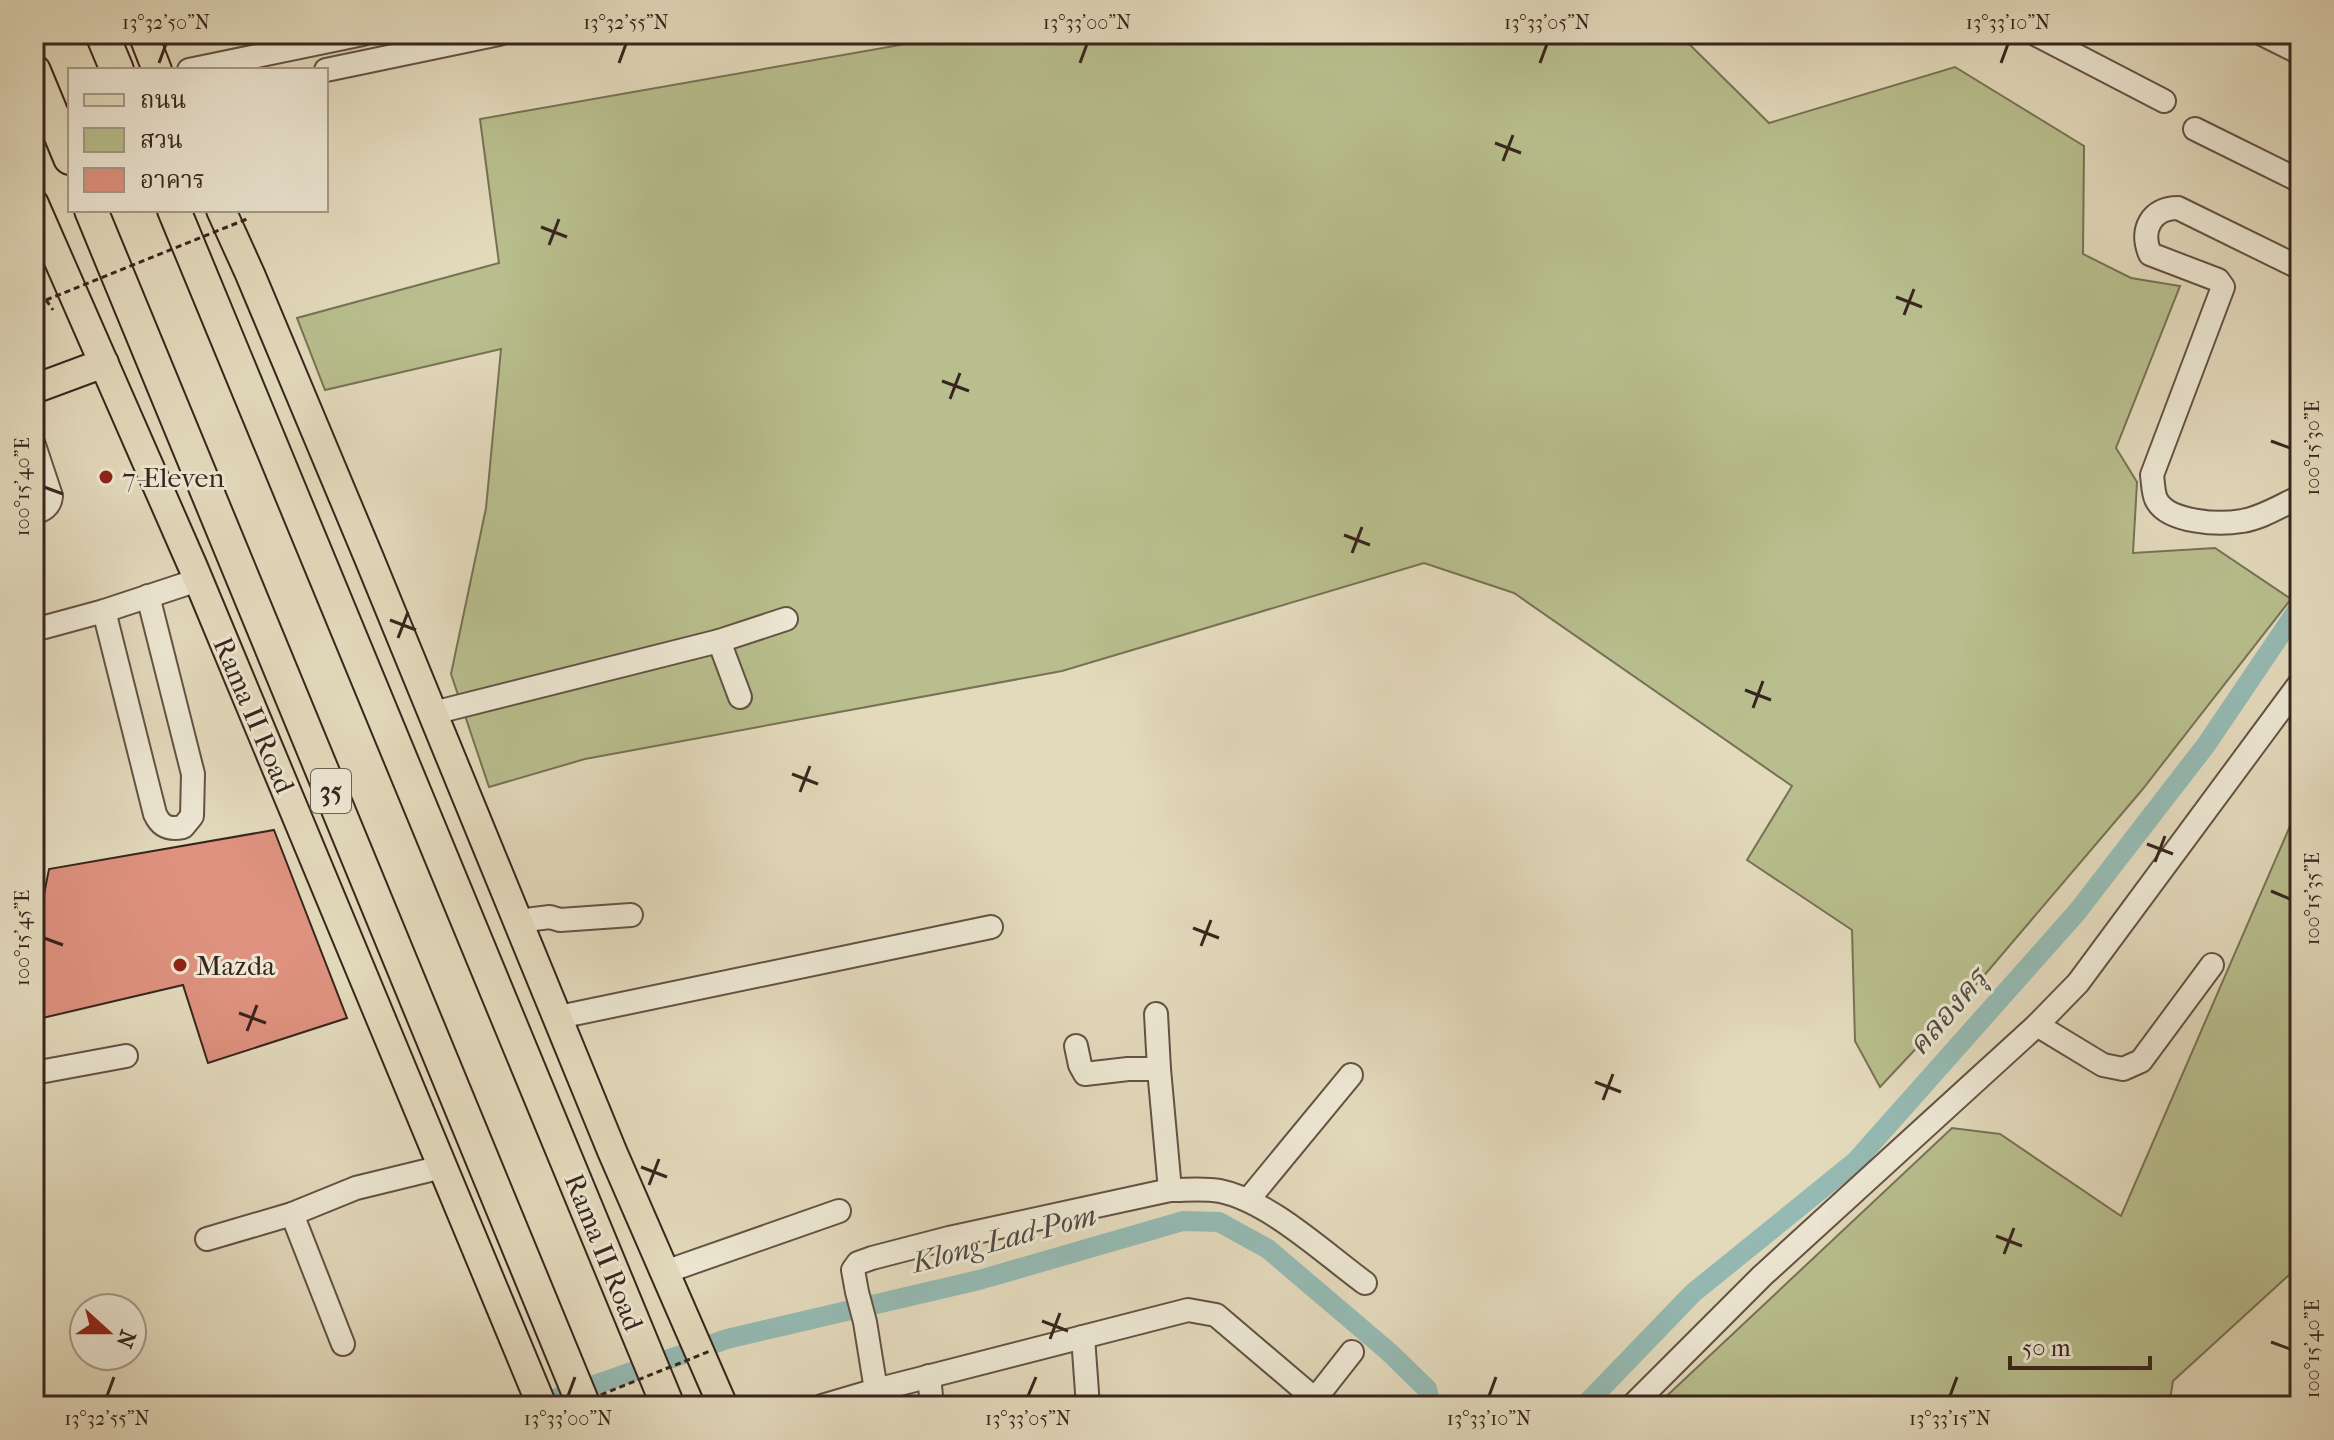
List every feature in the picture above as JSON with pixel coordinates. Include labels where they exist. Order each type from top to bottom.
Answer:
[{"type":"highway","points":[[102,34],[116,68]]},
{"type":"highway","points":[[34,71],[68,153]]},
{"type":"highway","name":"Rama II Road","points":[[92,212],[584,1406]]},
{"type":"highway","name":"Rama II Road","points":[[175,212],[665,1400]]},
{"type":"main road","points":[[143,34],[156,68]]},
{"type":"main road","name":"Rama II Road","points":[[34,204],[198,580],[537,1395]]},
{"type":"main road","name":"Rama II Road","points":[[234,214],[262,302],[612,1151],[719,1396]]},
{"type":"main road","points":[[34,389],[104,363]]},
{"type":"street","points":[[199,68],[363,34]]},
{"type":"street","points":[[328,70],[499,34]]},
{"type":"street","points":[[2035,34],[2164,101]]},
{"type":"street","points":[[2262,34],[2300,53]]},
{"type":"street","points":[[2195,129],[2300,181]]},
{"type":"street","points":[[2300,268],[2178,208],[2165,208],[2154,215],[2146,234],[2150,254],[2218,280],[2223,287],[2152,475],[2156,499],[2173,515],[2207,522],[2243,521],[2300,497]]},
{"type":"street","points":[[34,445],[51,496],[48,506],[34,513]]},
{"type":"street","points":[[34,630],[198,580]]},
{"type":"street","points":[[104,611],[155,814],[163,826],[172,829],[183,827],[192,816],[193,774],[148,596]]},
{"type":"street","points":[[433,713],[719,641],[786,619]]},
{"type":"street","points":[[719,641],[740,697]]},
{"type":"street","points":[[1632,1406],[1762,1276],[2037,1025],[2078,983],[2300,683]]},
{"type":"street","points":[[518,921],[631,915]]},
{"type":"street","points":[[559,1017],[991,927]]},
{"type":"street","points":[[2037,1025],[2103,1065],[2123,1069],[2141,1061],[2212,965]]},
{"type":"street","points":[[1156,1014],[1170,1190]]},
{"type":"street","points":[[1076,1046],[1085,1074],[1159,1069]]},
{"type":"street","points":[[34,1073],[126,1056]]},
{"type":"street","points":[[1248,1200],[1351,1075]]},
{"type":"street","points":[[207,1239],[292,1214],[356,1188],[442,1167]]},
{"type":"street","points":[[876,1390],[853,1270],[858,1263],[872,1258],[949,1238],[1170,1190],[1220,1191],[1248,1200],[1278,1218],[1365,1283]]},
{"type":"street","points":[[665,1272],[839,1211]]},
{"type":"street","points":[[292,1214],[343,1344]]},
{"type":"street","points":[[822,1406],[1188,1310],[1216,1315],[1319,1402],[1352,1352]]},
{"type":"street","points":[[1083,1337],[1088,1406]]},
{"type":"street","points":[[929,1376],[932,1406]]},
{"type":"path","points":[[46,300],[234,214]]},
{"type":"path","points":[[573,1406],[710,1351]]},
{"type":"green space","points":[[933,34],[1679,34],[1769,123],[1955,67],[2084,146],[2083,254],[2131,278],[2180,286],[2116,448],[2137,482],[2133,553],[2215,548],[2291,599],[2142,790],[1982,978],[1880,1087],[1855,1041],[1852,930],[1747,860],[1792,786],[1514,593],[1424,563],[1062,671],[585,759],[489,787],[451,674],[486,508],[501,349],[325,390],[297,318],[499,263],[480,119],[934,39]]},
{"type":"green space","points":[[2300,803],[2300,1265],[2173,1381],[2169,1406],[1656,1406],[1952,1128],[2000,1134],[2121,1216]]},
{"type":"building","name":"Mazda","points":[[274,830],[347,1018],[208,1063],[183,985],[34,1020],[34,945],[49,869]]},
{"type":"waterway","name":"คลองครุ","points":[[1584,1406],[1693,1293],[1856,1161],[2077,912],[2206,745],[2300,606]]},
{"type":"waterway","name":"Klong Lad Pom","points":[[534,1406],[727,1339],[979,1280],[1183,1221],[1219,1222],[1268,1249],[1389,1352],[1427,1389],[1431,1406]]},
{"type":"place","name":"7-Eleven","points":[[106,477]]},
{"type":"place","name":"Mazda","points":[[180,965]]}]
